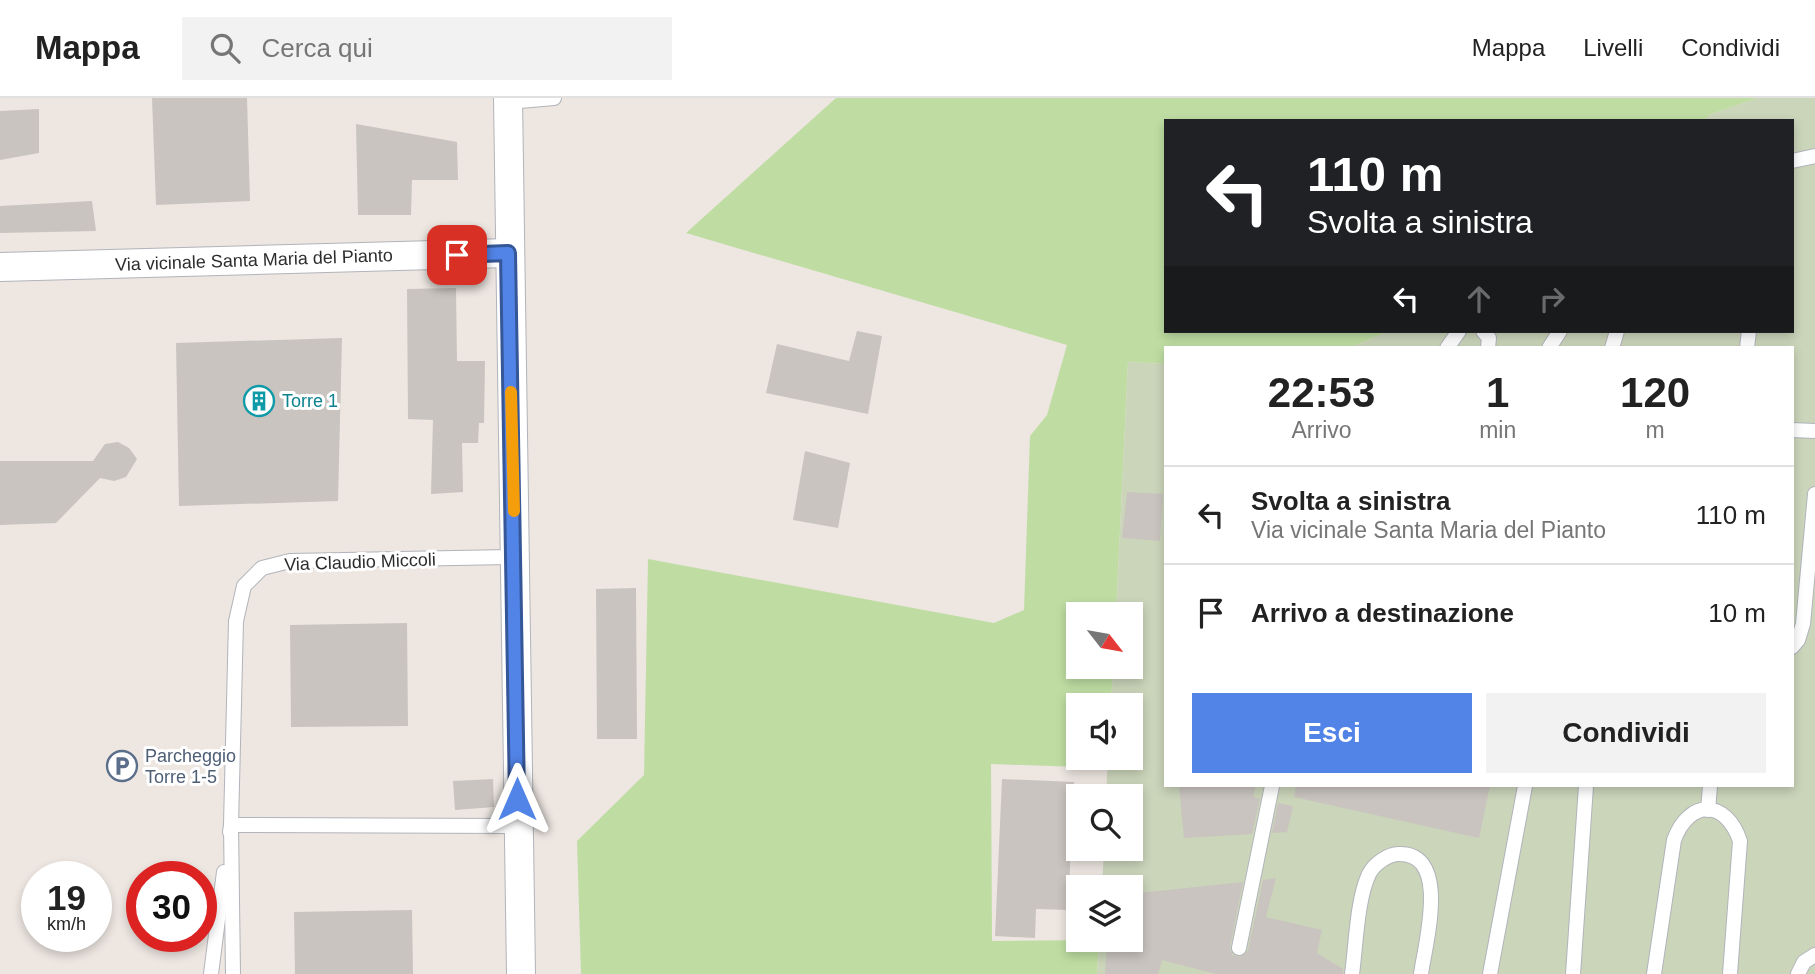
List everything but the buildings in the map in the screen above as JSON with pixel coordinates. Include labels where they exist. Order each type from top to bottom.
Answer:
[{"type":"street","points":[[508,100],[508,253],[521,974]]},
{"type":"street","name":"Via vicinale Santa Maria del Pianto","points":[[0,267],[508,253]]},
{"type":"lane","points":[[508,100],[554,98]]},
{"type":"lane","points":[[1794,161],[1815,156]]},
{"type":"lane","points":[[1794,430],[1815,431]]},
{"type":"lane","points":[[1794,645],[1803,624],[1815,494]]},
{"type":"lane","name":"Via Claudio Miccoli","points":[[233,974],[231,825],[236,621],[244,586],[262,568],[290,561],[515,557]]},
{"type":"lane","points":[[1238,948],[1272,787]]},
{"type":"lane","points":[[1490,974],[1525,787]]},
{"type":"lane","points":[[1573,974],[1586,787]]},
{"type":"lane","points":[[1707,810],[1710,787]]},
{"type":"lane","points":[[1654,974],[1674,840],[1681,822],[1690,813],[1707,810],[1734,823],[1740,841],[1730,974]]},
{"type":"lane","points":[[231,825],[517,826]]},
{"type":"lane","name":"Via Claudio Miccoli","points":[[211,974],[231,825]]},
{"type":"lane","points":[[1352,974],[1368,875],[1383,859],[1399,854],[1415,859],[1428,869],[1433,887],[1421,974]]},
{"type":"lane","points":[[1798,974],[1804,962],[1815,956]]},
{"type":"green space","points":[[836,98],[1758,98],[1709,115],[1706,119],[1164,119],[1164,333],[1384,333],[1355,346],[1164,346],[1164,364],[1128,362],[1117,602],[1066,602],[1066,679],[1112,679],[1112,693],[1066,693],[1066,767],[991,764],[992,941],[1066,940],[1066,952],[1098,952],[1097,974],[581,974],[577,841],[644,775],[648,559],[994,623],[1024,610],[1030,436],[1047,415],[1067,345],[686,233]]},
{"type":"green space","points":[[1758,98],[1815,98],[1815,974],[1097,974],[1098,952],[1143,952],[1143,875],[1103,875],[1103,861],[1143,861],[1143,784],[1107,784],[1107,770],[1143,770],[1143,693],[1112,693],[1112,679],[1143,679],[1143,602],[1117,602],[1128,362],[1164,364],[1164,787],[1794,787],[1794,346],[1355,346],[1384,333],[1794,333],[1794,119],[1706,119],[1709,115]]},
{"type":"slow traffic","points":[[511,392],[514,511]]},
{"type":"place","name":"Torre 1","points":[[259,401]]},
{"type":"place","name":"Parcheggio Torre 1-5","points":[[122,766]]},
{"type":"route","points":[[457,255],[508,253],[517,799]]}]
